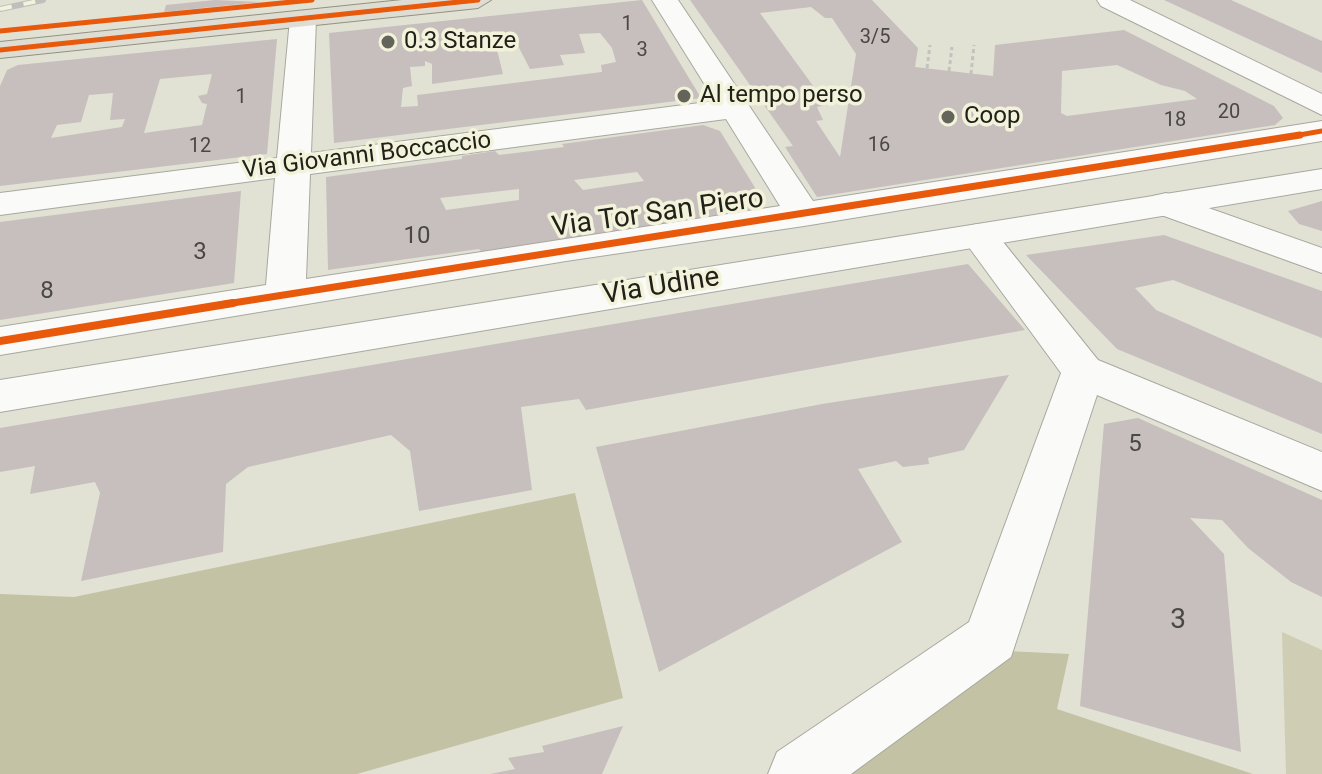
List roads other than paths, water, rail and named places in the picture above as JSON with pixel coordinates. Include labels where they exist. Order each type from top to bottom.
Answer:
[{"type":"main road","points":[[0,50],[478,0]]},
{"type":"street","points":[[665,0],[804,215]]},
{"type":"street","points":[[1110,0],[1322,106]]},
{"type":"street","points":[[285,295],[303,19]]},
{"type":"street","name":"Via Giovanni Boccaccio","points":[[0,204],[735,108]]},
{"type":"street","name":"Via Tor San Piero","points":[[0,341],[1322,131]]},
{"type":"street","name":"Via Udine","points":[[0,396],[1322,179]]},
{"type":"street","points":[[1166,204],[1322,261]]},
{"type":"street","points":[[978,235],[1083,371],[1322,472]]},
{"type":"street","points":[[799,774],[991,639],[1083,371]]},
{"type":"railway","points":[[0,9],[43,0]]},
{"type":"place","name":"0.3 Stanze","points":[[388,42]]},
{"type":"place","name":"Al tempo perso","points":[[684,96]]},
{"type":"place","name":"Coop","points":[[948,117]]}]
